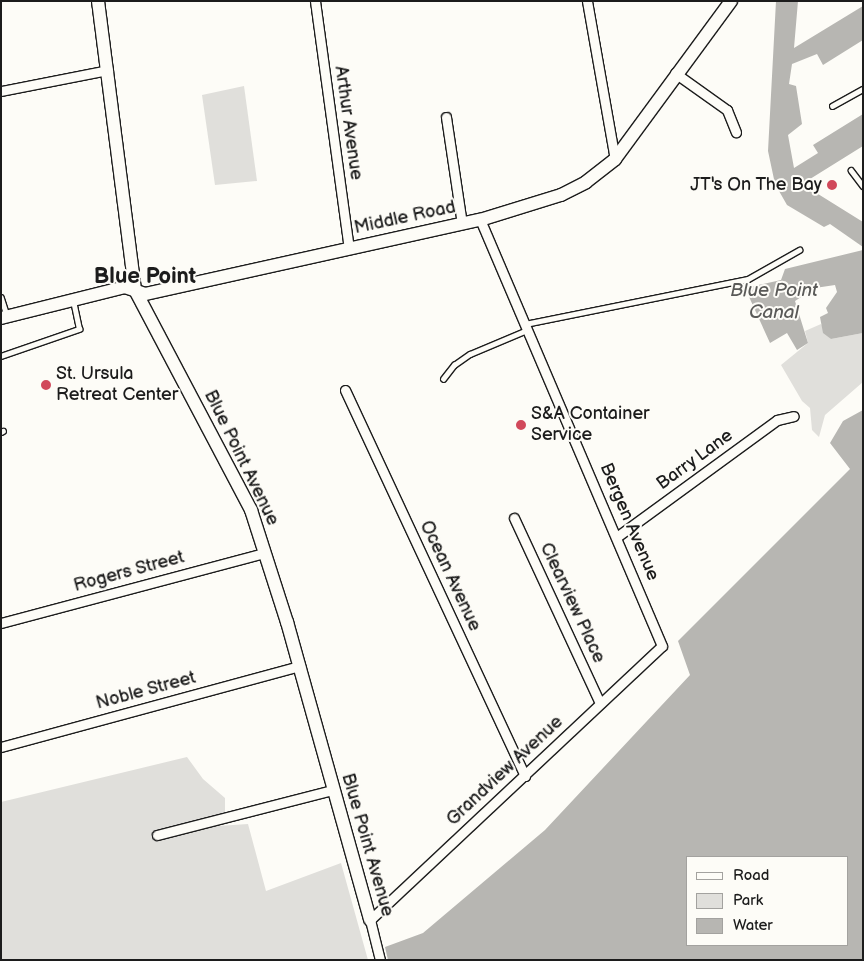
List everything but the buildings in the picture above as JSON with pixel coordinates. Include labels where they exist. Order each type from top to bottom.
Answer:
[{"type":"street","name":"Blue Point Avenue","points":[[98,1],[135,290],[230,467],[265,553],[300,666],[332,790],[380,960]]},
{"type":"street","name":"Arthur Avenue","points":[[315,1],[349,248]]},
{"type":"street","points":[[587,1],[615,159]]},
{"type":"street","name":"Middle Road","points":[[4,318],[125,286],[145,294],[462,224],[561,195],[586,182],[615,159],[675,73],[731,1]]},
{"type":"street","points":[[1,91],[108,70]]},
{"type":"street","points":[[675,73],[727,110],[736,132]]},
{"type":"street","points":[[446,116],[462,224]]},
{"type":"street","name":"Bergen Avenue","points":[[480,220],[618,536],[662,646]]},
{"type":"street","name":"Ocean Avenue","points":[[345,390],[525,776]]},
{"type":"street","name":"Barry Lane","points":[[618,536],[777,420],[794,416]]},
{"type":"street","name":"Clearview Place","points":[[514,518],[600,703]]},
{"type":"street","name":"Rogers Street","points":[[1,623],[265,553]]},
{"type":"street","name":"Grandview Avenue","points":[[370,920],[662,646]]},
{"type":"street","name":"Noble Street","points":[[1,747],[300,666]]},
{"type":"street","points":[[157,835],[332,790]]},
{"type":"lane","points":[[832,106],[863,88]]},
{"type":"lane","points":[[851,170],[860,178],[863,186]]},
{"type":"lane","points":[[443,379],[470,354],[527,327],[748,280],[799,250]]},
{"type":"lane","points":[[1,297],[4,318]]},
{"type":"lane","points":[[1,356],[79,329],[73,300]]},
{"type":"green space","points":[[244,86],[257,181],[215,185],[202,95]]},
{"type":"green space","points":[[821,324],[831,339],[863,333],[863,382],[825,415],[819,437],[812,430],[810,408],[802,401],[781,365],[808,343],[805,331]]},
{"type":"green space","points":[[187,757],[203,779],[225,798],[225,812],[215,815],[218,826],[248,824],[266,891],[341,863],[368,960],[1,960],[1,802]]},
{"type":"water","points":[[776,1],[798,1],[794,48],[863,6],[863,40],[823,65],[817,54],[792,64],[789,84],[796,86],[802,124],[788,135],[794,168],[818,153],[813,145],[863,114],[863,146],[802,184],[863,222],[863,247],[830,224],[824,227],[787,205],[775,184],[768,151]]},
{"type":"water","name":"Blue Point Canal","points":[[863,250],[863,333],[831,339],[823,333],[820,317],[828,313],[826,308],[837,292],[835,285],[815,288],[795,301],[808,343],[797,350],[787,333],[770,343],[745,288],[781,280],[785,269]]},
{"type":"water","points":[[863,410],[863,960],[388,960],[385,947],[423,933],[545,830],[690,675],[678,641],[850,469],[830,443],[843,421]]},
{"type":"place","name":"JT's On The Bay","points":[[832,185]]},
{"type":"place","name":"St. Ursula Retreat Center","points":[[46,385]]},
{"type":"place","name":"S&A Container Service","points":[[521,425]]},
{"type":"district","name":"Blue Point","points":[[145,277]]}]
